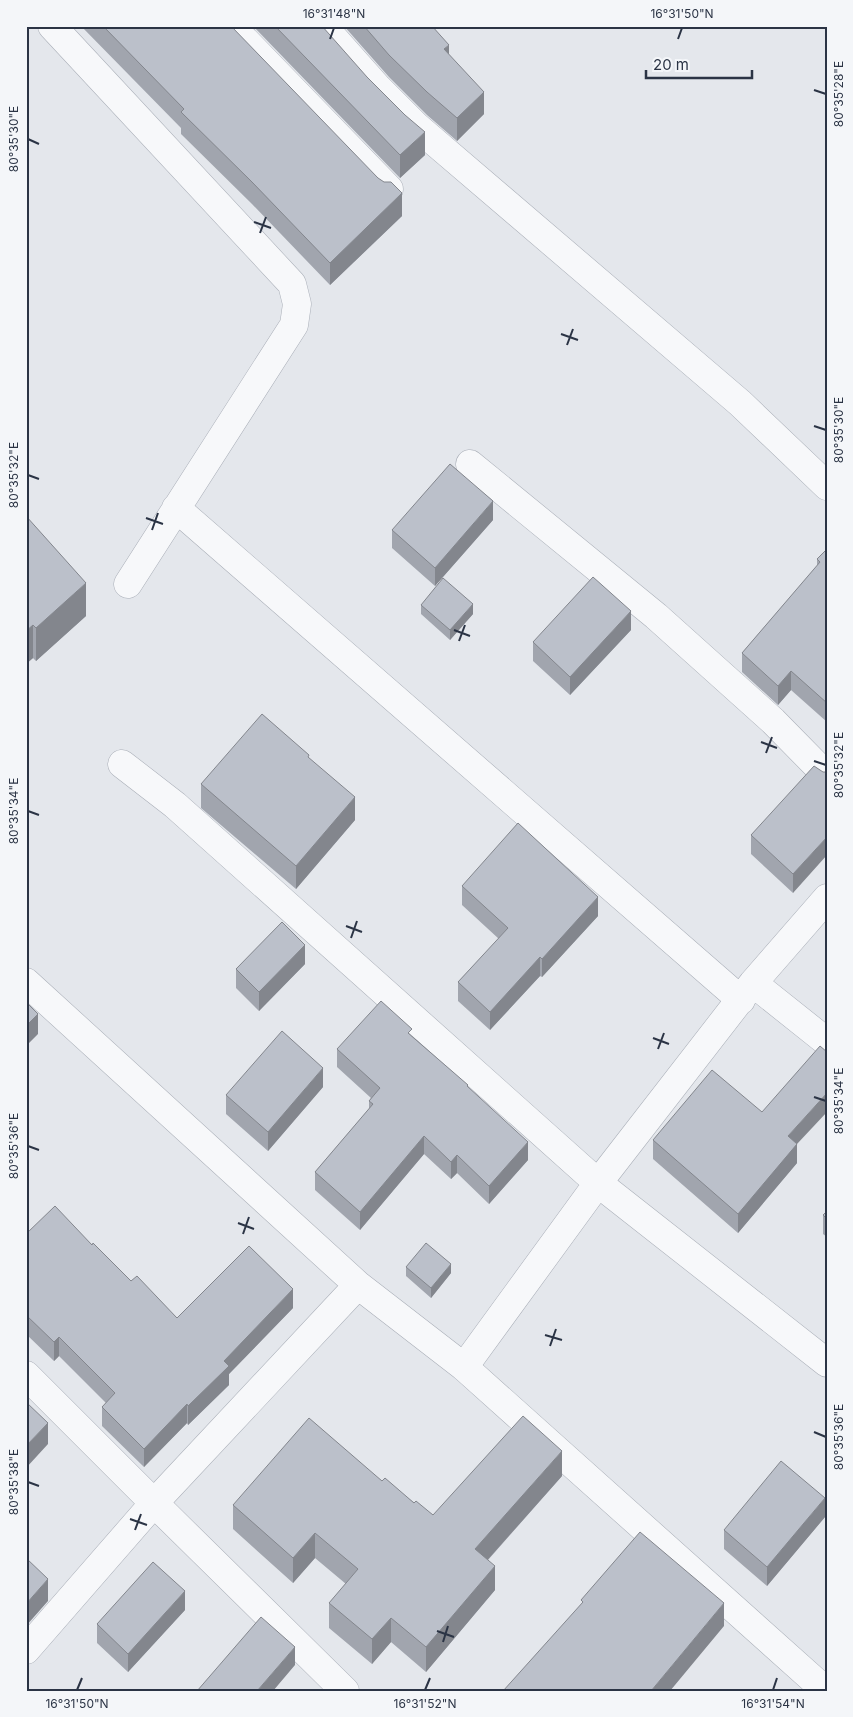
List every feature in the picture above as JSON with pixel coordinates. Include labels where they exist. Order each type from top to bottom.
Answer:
[{"type":"street","points":[[52,26],[292,284],[297,304],[294,325],[128,584]]},
{"type":"street","points":[[231,26],[389,188]]},
{"type":"street","points":[[323,26],[378,88],[416,126],[740,403],[827,486]]},
{"type":"street","points":[[470,464],[656,616],[772,721],[827,776]]},
{"type":"street","points":[[176,508],[747,992],[827,1042]]},
{"type":"street","points":[[122,764],[175,805],[598,1183],[827,1363]]},
{"type":"street","points":[[464,1366],[598,1183],[747,992],[827,898]]},
{"type":"street","points":[[26,982],[358,1285],[464,1366],[826,1691]]},
{"type":"street","points":[[26,1650],[154,1503],[358,1285]]},
{"type":"street","points":[[26,1375],[345,1691]]},
{"type":"building","points":[[103,26],[231,26],[378,178],[384,182],[391,182],[402,193],[330,263],[181,112],[184,109]]},
{"type":"building","points":[[275,26],[322,26],[367,77],[425,132],[400,155]]},
{"type":"building","points":[[364,26],[432,26],[449,45],[444,49],[484,92],[457,118],[389,55]]},
{"type":"building","points":[[450,464],[493,501],[435,568],[392,530]]},
{"type":"building","points":[[26,516],[86,583],[36,628],[33,625],[26,631]]},
{"type":"building","points":[[827,549],[827,703],[791,671],[778,686],[742,653],[820,562],[817,559]]},
{"type":"building","points":[[593,577],[631,611],[570,677],[533,642]]},
{"type":"building","points":[[443,578],[473,604],[450,630],[421,605]]},
{"type":"building","points":[[262,714],[355,797],[296,866],[201,784]]},
{"type":"building","points":[[814,766],[823,772],[827,772],[827,837],[793,874],[751,835]]},
{"type":"building","points":[[518,823],[598,897],[542,959],[540,957],[490,1012],[458,982],[508,928],[462,886]]},
{"type":"building","points":[[282,922],[305,945],[259,992],[236,969]]},
{"type":"building","points":[[381,1001],[412,1029],[408,1033],[468,1085],[528,1142],[489,1186],[457,1155],[451,1162],[424,1136],[360,1212],[315,1172],[373,1104],[369,1101],[380,1088],[337,1049]]},
{"type":"building","points":[[26,1002],[38,1014],[26,1026]]},
{"type":"building","points":[[282,1031],[323,1068],[268,1132],[226,1095]]},
{"type":"building","points":[[820,1046],[827,1052],[827,1093],[788,1136],[797,1144],[738,1214],[653,1140],[712,1070],[762,1112]]},
{"type":"building","points":[[55,1206],[92,1245],[93,1243],[131,1281],[137,1276],[177,1318],[249,1246],[293,1289],[224,1361],[229,1366],[188,1406],[187,1404],[144,1449],[102,1407],[115,1393],[59,1337],[54,1342],[26,1315],[26,1234]]},
{"type":"building","points":[[827,1211],[827,1219],[823,1215]]},
{"type":"building","points":[[426,1243],[451,1264],[431,1288],[406,1267]]},
{"type":"building","points":[[26,1402],[48,1423],[26,1446]]},
{"type":"building","points":[[523,1416],[562,1451],[475,1549],[495,1566],[426,1647],[391,1618],[372,1639],[329,1603],[358,1569],[315,1533],[293,1558],[233,1505],[309,1418],[382,1481],[385,1478],[414,1503],[416,1501],[433,1515]]},
{"type":"building","points":[[781,1461],[825,1498],[767,1567],[724,1530]]},
{"type":"building","points":[[640,1532],[724,1603],[651,1691],[503,1691],[583,1602],[581,1600]]},
{"type":"building","points":[[26,1558],[48,1579],[26,1604]]},
{"type":"building","points":[[153,1562],[185,1591],[128,1654],[97,1624]]},
{"type":"building","points":[[261,1617],[295,1647],[257,1691],[197,1691]]}]
